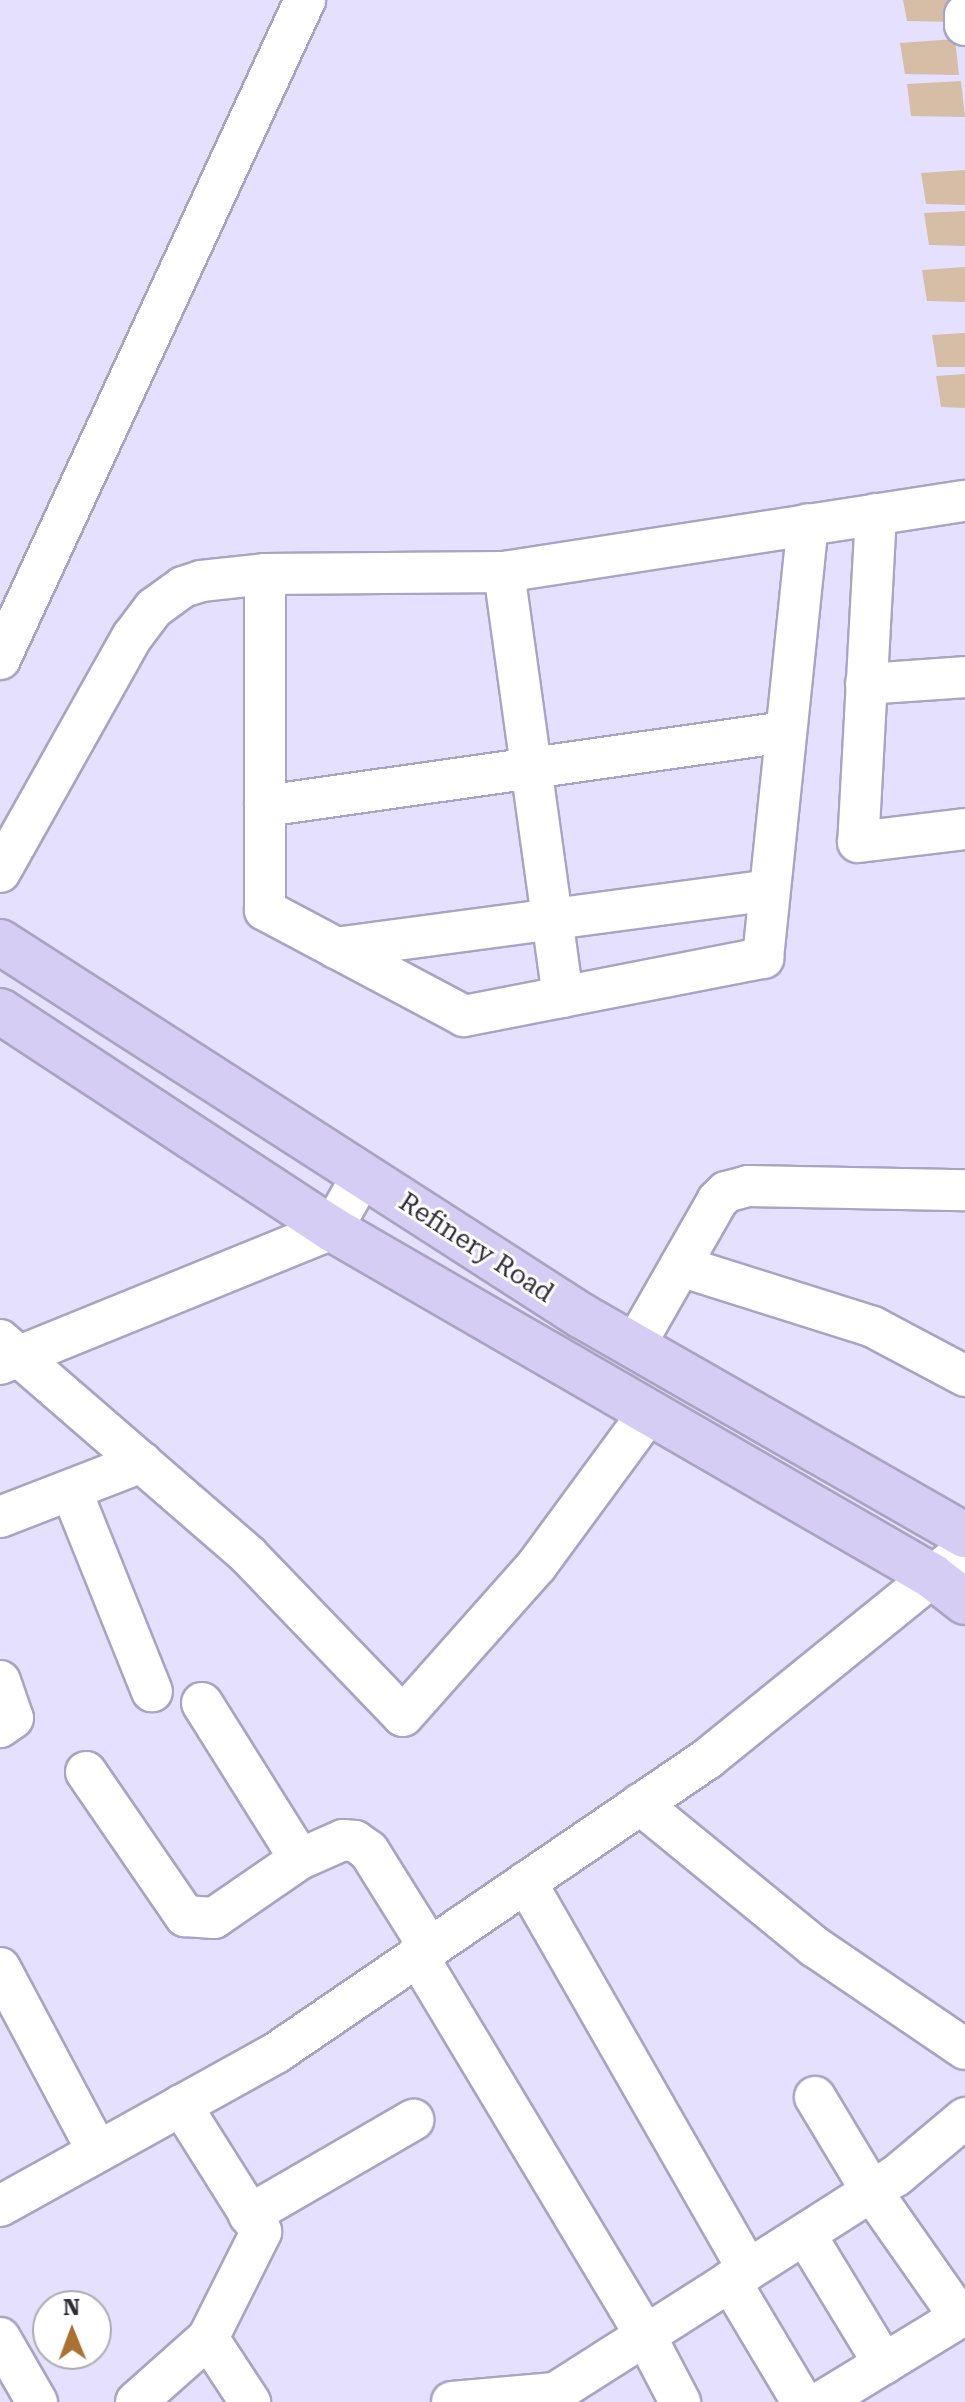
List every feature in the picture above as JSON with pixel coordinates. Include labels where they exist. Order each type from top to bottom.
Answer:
[{"type":"main road","name":"Refinery Road","points":[[0,942],[362,1176],[635,1345],[965,1535]]},
{"type":"main road","name":"Refinery Road","points":[[0,1011],[332,1229],[648,1414],[954,1576]]},
{"type":"street","points":[[0,659],[305,0]]},
{"type":"street","points":[[965,15],[965,25]]},
{"type":"street","points":[[0,872],[132,637],[154,608],[183,587],[201,581],[265,574],[504,572],[965,501]]},
{"type":"street","points":[[876,514],[858,842],[965,829]]},
{"type":"street","points":[[265,574],[265,910],[464,1016],[763,958],[808,524]]},
{"type":"street","points":[[504,572],[563,997]]},
{"type":"street","points":[[866,684],[965,677]]},
{"type":"street","points":[[265,806],[785,732]]},
{"type":"street","points":[[336,948],[769,890]]},
{"type":"street","points":[[7,1354],[332,1229],[362,1176]]},
{"type":"street","points":[[635,1345],[717,1201],[736,1188],[965,1190]]},
{"type":"street","points":[[680,1266],[873,1327],[965,1376]]},
{"type":"street","points":[[7,1354],[142,1462],[248,1555],[403,1716],[537,1565],[648,1414]]},
{"type":"street","points":[[0,1517],[142,1462]]},
{"type":"street","points":[[71,1490],[152,1691]]},
{"type":"street","points":[[0,2206],[276,2053],[707,1759],[954,1576]]},
{"type":"street","points":[[0,1681],[13,1718],[0,1727]]},
{"type":"street","points":[[202,1703],[300,1859]]},
{"type":"street","points":[[86,1772],[185,1916],[214,1918],[300,1859],[343,1840],[363,1844],[645,2335],[680,2402]]},
{"type":"street","points":[[640,1804],[815,1947],[965,2049]]},
{"type":"street","points":[[526,1882],[739,2276],[802,2402]]},
{"type":"street","points":[[0,1968],[98,2152]]},
{"type":"street","points":[[815,2097],[872,2192],[962,2316],[821,2402]]},
{"type":"street","points":[[136,2402],[208,2338],[261,2232],[181,2105]]},
{"type":"street","points":[[452,2402],[555,2393],[872,2192],[965,2118]]},
{"type":"street","points":[[249,2215],[413,2120]]},
{"type":"street","points":[[805,2234],[884,2364]]},
{"type":"street","points":[[0,2338],[37,2402]]},
{"type":"street","points":[[208,2338],[250,2402]]},
{"type":"building","points":[[903,0],[958,0],[960,22],[907,21]]},
{"type":"building","points":[[955,39],[959,75],[905,74],[900,43]]},
{"type":"building","points":[[961,81],[965,117],[911,116],[907,84]]},
{"type":"building","points":[[965,170],[965,205],[926,204],[921,173]]},
{"type":"building","points":[[965,211],[965,246],[929,245],[924,213]]},
{"type":"building","points":[[965,267],[965,302],[927,301],[922,270]]},
{"type":"building","points":[[965,333],[965,367],[937,367],[932,335]]},
{"type":"building","points":[[965,374],[965,408],[941,407],[936,376]]}]
